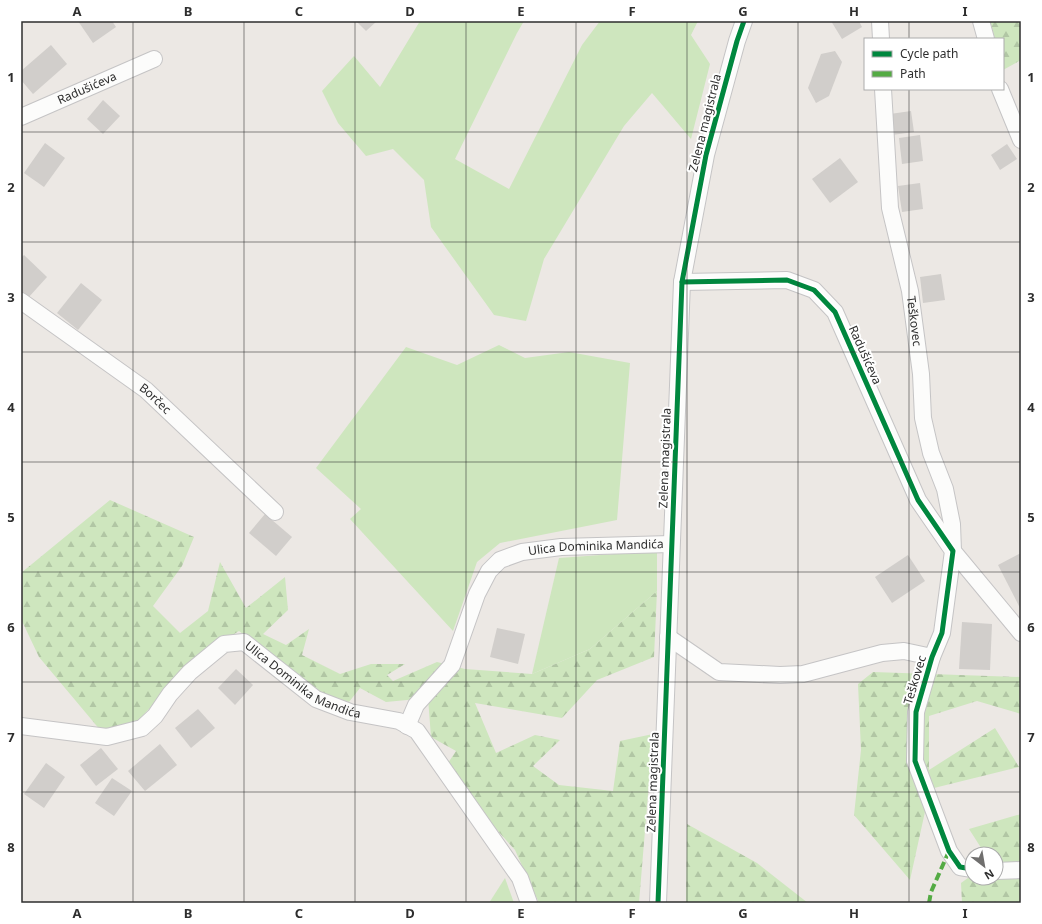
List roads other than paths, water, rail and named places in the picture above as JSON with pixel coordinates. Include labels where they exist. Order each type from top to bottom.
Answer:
[{"type":"street","name":"Zelena magistrala","points":[[658,903],[682,282],[706,155],[737,41],[744,21]]},
{"type":"street","points":[[880,21],[881,38]]},
{"type":"street","points":[[981,21],[986,38]]},
{"type":"street","name":"Radušićeva","points":[[21,117],[154,59]]},
{"type":"street","name":"Teškovec","points":[[883,90],[890,208],[910,291],[921,374],[923,418],[931,452],[945,489],[952,524],[953,551],[942,633],[932,657],[916,712],[915,761],[949,851],[960,867],[964,867]]},
{"type":"street","points":[[1000,90],[1021,140]]},
{"type":"street","name":"Radušićeva","points":[[682,282],[787,280],[814,290],[835,312],[918,500],[953,551]]},
{"type":"street","name":"Borčec","points":[[21,301],[146,390],[276,512]]},
{"type":"street","name":"Ulica Dominika Mandića","points":[[407,726],[416,705],[452,665],[477,594],[489,570],[500,560],[522,552],[561,547],[671,544]]},
{"type":"street","points":[[953,551],[1021,633]]},
{"type":"street","name":"Teškovec","points":[[668,637],[719,672],[780,675],[803,674],[882,653],[904,651],[932,657]]},
{"type":"street","name":"Ulica Dominika Mandića","points":[[21,726],[107,736],[142,728],[155,716],[170,694],[190,672],[224,644],[244,642],[316,699],[350,712],[399,721],[417,731],[520,878],[529,903]]},
{"type":"street","points":[[1004,871],[1021,870]]}]
